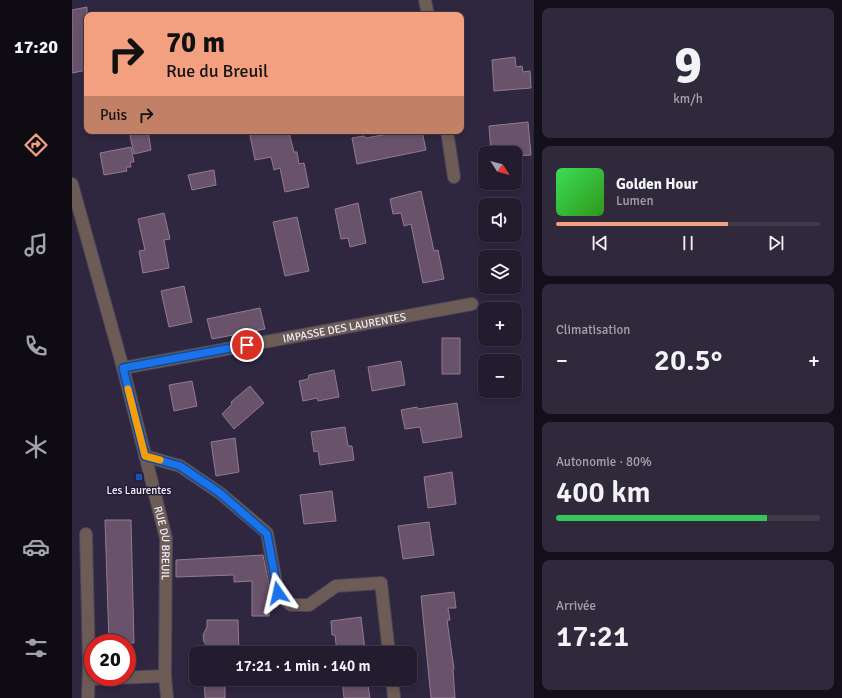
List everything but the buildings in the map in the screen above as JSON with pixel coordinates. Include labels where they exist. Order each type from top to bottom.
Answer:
[{"type":"street","points":[[425,0],[427,12]]},
{"type":"street","points":[[447,134],[454,177]]},
{"type":"street","name":"RUE DU BREUIL","points":[[72,188],[123,368],[166,538],[165,676],[167,698]]},
{"type":"street","name":"IMPASSE DES LAURENTES","points":[[123,368],[472,304]]},
{"type":"street","points":[[145,456],[180,466],[220,493],[267,534],[278,593],[291,605],[309,605],[336,586],[381,583],[388,646]]},
{"type":"street","points":[[86,534],[88,634]]},
{"type":"street","points":[[136,677],[165,676]]},
{"type":"street","points":[[88,698],[89,686]]},
{"type":"street","points":[[393,686],[394,698]]},
{"type":"slow traffic","points":[[128,389],[145,456],[160,460]]},
{"type":"place","name":"Les Laurentes","points":[[139,477]]},
{"type":"route","points":[[247,345],[123,368],[145,456],[180,466],[220,493],[267,534],[278,593]]}]
